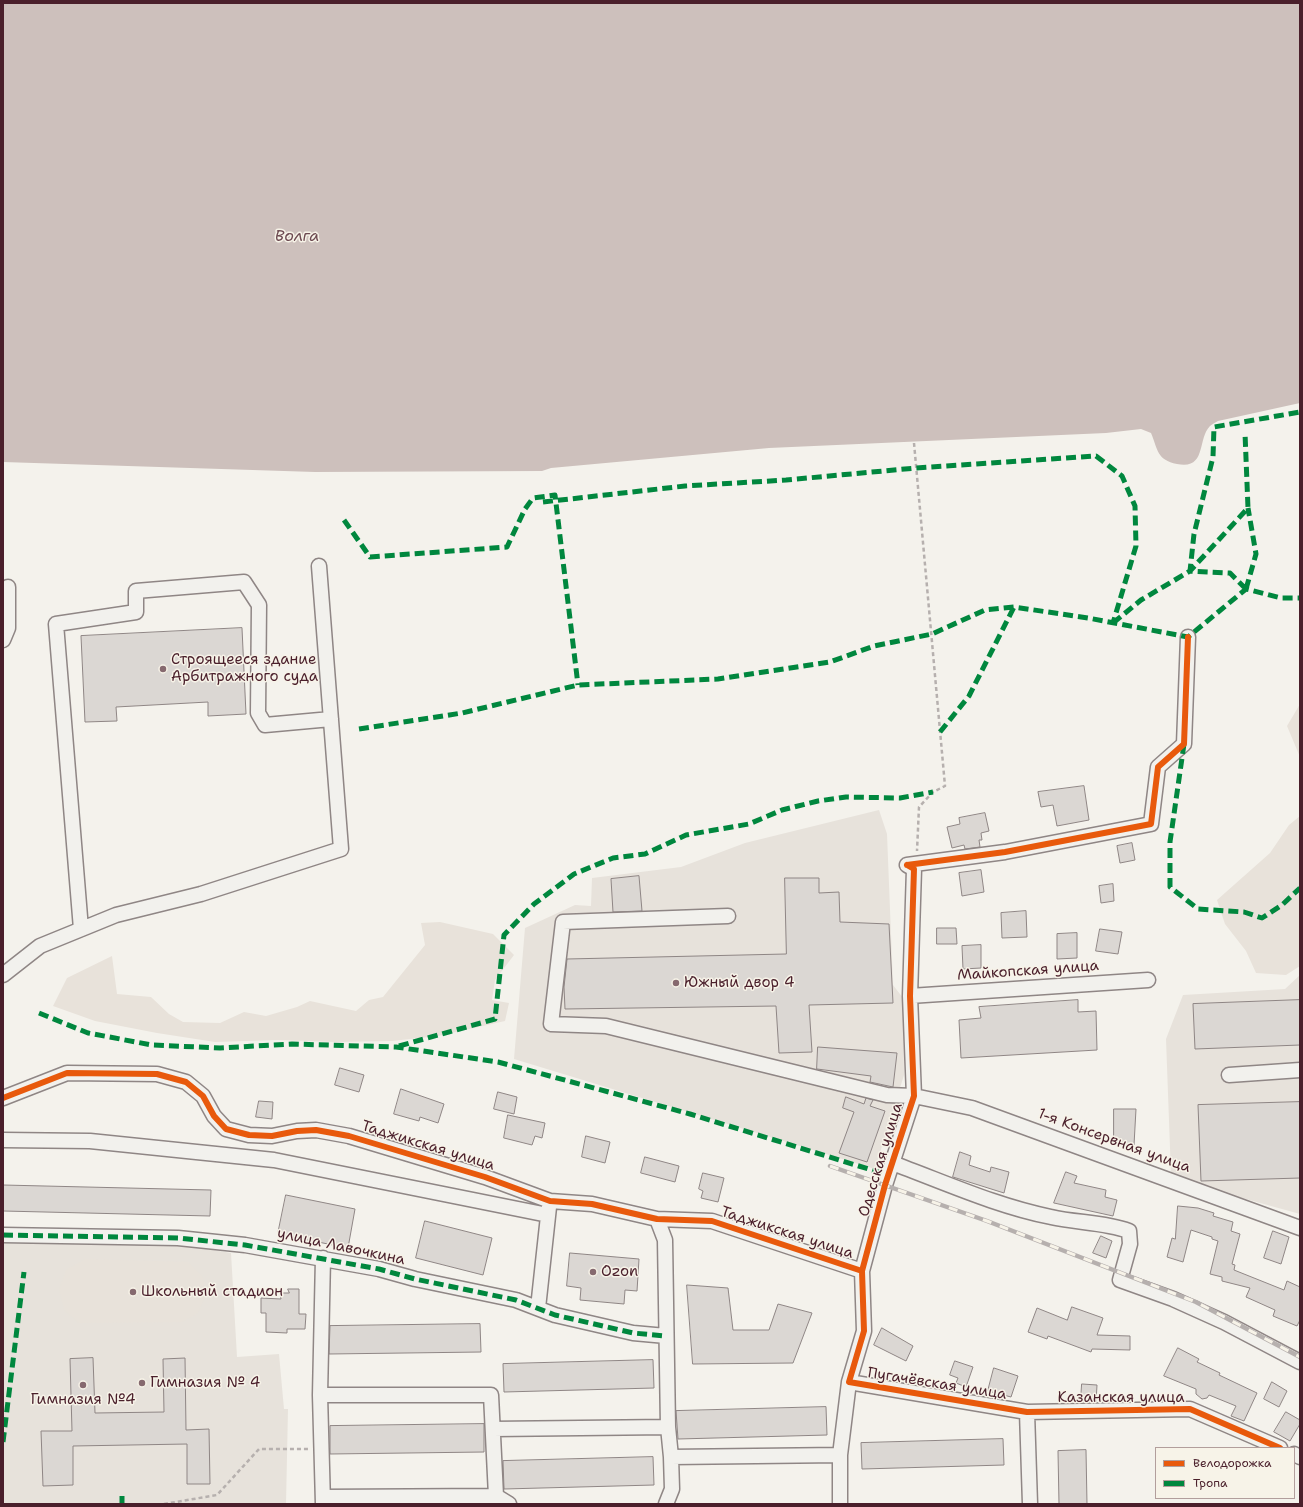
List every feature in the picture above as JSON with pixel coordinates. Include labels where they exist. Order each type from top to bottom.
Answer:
[{"type":"street","points":[[3,975],[40,946],[116,915],[201,894],[341,849],[318,566]]},
{"type":"street","points":[[81,929],[56,624],[136,612],[136,591],[244,582],[259,604],[258,713],[265,725],[331,718]]},
{"type":"street","points":[[3,640],[8,628],[8,587]]},
{"type":"street","points":[[916,864],[1005,852],[1151,824],[1158,767],[1184,744],[1188,637]]},
{"type":"street","name":"Одесская улица","points":[[864,1331],[862,1271],[892,1163],[914,1096],[910,996],[914,869],[907,864],[916,864]]},
{"type":"street","name":"1-я Консервная улица","points":[[728,916],[563,922],[551,1024],[606,1026],[887,1095],[914,1096],[972,1108],[1300,1228]]},
{"type":"street","name":"Майкопская улица","points":[[910,996],[1148,980]]},
{"type":"street","points":[[1228,1075],[1300,1070]]},
{"type":"street","name":"Таджикская улица","points":[[3,1098],[67,1073],[157,1074],[186,1082],[203,1096],[214,1116],[226,1129],[249,1135],[272,1136],[297,1131],[316,1130],[349,1136],[485,1177],[550,1200],[592,1204],[658,1219],[712,1221],[862,1271]]},
{"type":"street","points":[[3,1140],[90,1141],[274,1160],[548,1215]]},
{"type":"street","points":[[892,1163],[992,1202],[1051,1218],[1116,1227],[1129,1232],[1130,1244],[1120,1280],[1173,1299],[1224,1322],[1300,1362]]},
{"type":"street","points":[[538,1308],[550,1200]]},
{"type":"street","points":[[658,1219],[665,1240],[668,1427],[672,1489],[666,1504]]},
{"type":"street","name":"улица Лавочкина","points":[[3,1235],[178,1238],[244,1245],[323,1258],[516,1300],[555,1315],[633,1333],[666,1336]]},
{"type":"street","points":[[323,1258],[320,1395],[323,1500],[496,1496],[509,1504]]},
{"type":"street","name":"Пугачёвская улица","points":[[864,1331],[849,1382],[1027,1412]]},
{"type":"street","points":[[840,1504],[840,1455],[849,1382]]},
{"type":"street","points":[[320,1395],[491,1395],[496,1496]]},
{"type":"street","name":"Казанская улица","points":[[1027,1412],[1190,1409],[1278,1447]]},
{"type":"street","points":[[1027,1412],[1030,1504]]},
{"type":"street","points":[[493,1429],[668,1427]]},
{"type":"street","points":[[671,1457],[840,1455]]},
{"type":"path","points":[[914,443],[945,786],[933,792],[919,807],[916,864]]},
{"type":"path","points":[[164,1504],[217,1495],[259,1449],[322,1450]]},
{"type":"shaded area","points":[[1300,704],[1300,757],[1287,726]]},
{"type":"shaded area","points":[[879,810],[887,834],[893,985],[903,998],[904,1075],[875,1169],[514,1059],[525,928],[575,905],[591,906],[592,878],[681,867],[745,843]]},
{"type":"shaded area","points":[[1300,816],[1300,966],[1286,975],[1256,973],[1246,951],[1225,924],[1217,900],[1270,853],[1289,825]]},
{"type":"shaded area","points":[[440,922],[493,934],[514,955],[495,980],[492,1000],[509,1003],[505,1021],[438,1036],[392,1041],[335,1042],[278,1040],[215,1042],[95,1021],[53,1006],[67,978],[112,956],[117,994],[151,997],[169,1014],[183,1022],[220,1023],[244,1012],[266,1016],[297,1007],[310,1001],[356,1011],[369,1000],[383,997],[425,945],[421,923]]},
{"type":"shaded area","points":[[1300,975],[1300,1214],[1199,1186],[1171,1175],[1166,1039],[1183,995],[1285,989]]},
{"type":"shaded area","name":"Гимназия № 4","points":[[3,1242],[185,1245],[231,1253],[237,1357],[279,1354],[284,1409],[288,1409],[286,1504],[3,1504]]},
{"type":"shaded area","name":"Школьный стадион","points":[[85,1259],[188,1262],[202,1276],[206,1295],[198,1313],[182,1322],[79,1323],[64,1310],[59,1290],[66,1270]]},
{"type":"water","name":"Волга","points":[[3,3],[1300,3],[1300,403],[1218,421],[1210,426],[1206,432],[1197,458],[1193,462],[1186,465],[1165,460],[1159,453],[1151,433],[1141,429],[1106,433],[769,448],[551,468],[542,471],[315,472],[3,462]]},
{"type":"building","name":"Строящееся здание Арбитражного суда","points":[[242,628],[246,714],[208,716],[208,702],[116,707],[117,721],[85,722],[81,636]]},
{"type":"building","points":[[1084,786],[1089,820],[1057,826],[1053,805],[1041,807],[1038,792]]},
{"type":"building","points":[[985,813],[989,831],[981,833],[982,840],[979,840],[980,847],[965,849],[964,845],[952,848],[947,827],[960,824],[959,818]]},
{"type":"building","points":[[1132,843],[1135,860],[1120,863],[1117,846]]},
{"type":"building","points":[[981,870],[984,892],[962,896],[959,873]]},
{"type":"building","points":[[639,876],[642,911],[613,912],[611,879]]},
{"type":"building","points":[[785,878],[819,878],[819,893],[839,892],[840,922],[889,924],[893,1003],[809,1005],[812,1052],[779,1053],[776,1006],[565,1009],[564,987],[567,959],[786,954]]},
{"type":"building","points":[[1113,884],[1114,901],[1101,903],[1099,886]]},
{"type":"building","points":[[1026,911],[1027,937],[1002,938],[1001,913]]},
{"type":"building","points":[[937,928],[956,928],[957,944],[937,944]]},
{"type":"building","points":[[1100,929],[1122,932],[1118,954],[1096,951]]},
{"type":"building","points":[[1077,933],[1077,958],[1057,959],[1057,934]]},
{"type":"building","points":[[981,945],[981,968],[963,969],[962,946]]},
{"type":"building","points":[[1078,1000],[1078,1012],[1096,1011],[1097,1050],[961,1058],[959,1020],[981,1018],[979,1007]]},
{"type":"building","points":[[1300,1000],[1300,1045],[1195,1049],[1193,1004]]},
{"type":"building","points":[[818,1047],[897,1053],[893,1087],[870,1082],[871,1076],[817,1069]]},
{"type":"building","points":[[340,1068],[364,1075],[359,1092],[335,1085]]},
{"type":"building","points":[[401,1089],[444,1104],[438,1123],[420,1117],[419,1121],[394,1114]]},
{"type":"building","points":[[498,1092],[517,1097],[514,1114],[494,1109]]},
{"type":"building","points":[[846,1097],[864,1104],[866,1098],[873,1100],[870,1106],[885,1111],[867,1162],[839,1153],[854,1112],[843,1108]]},
{"type":"building","points":[[259,1101],[273,1102],[272,1119],[256,1117]]},
{"type":"building","points":[[1300,1102],[1300,1178],[1201,1181],[1198,1105]]},
{"type":"building","points":[[1114,1109],[1136,1109],[1134,1145],[1114,1144]]},
{"type":"building","points":[[508,1115],[545,1123],[542,1138],[535,1136],[532,1145],[504,1138]]},
{"type":"building","points":[[586,1136],[610,1142],[605,1163],[582,1157]]},
{"type":"building","points":[[960,1152],[971,1156],[969,1165],[990,1172],[991,1167],[1009,1172],[1004,1193],[953,1177]]},
{"type":"building","points":[[645,1157],[679,1166],[675,1182],[641,1173]]},
{"type":"building","points":[[1066,1172],[1077,1176],[1074,1183],[1106,1190],[1105,1197],[1117,1200],[1113,1216],[1054,1203]]},
{"type":"building","points":[[703,1173],[724,1178],[718,1202],[701,1198],[703,1191],[699,1189]]},
{"type":"building","points":[[3,1185],[211,1190],[210,1216],[3,1211]]},
{"type":"building","points":[[286,1195],[355,1209],[348,1248],[278,1234]]},
{"type":"building","points":[[1178,1206],[1198,1208],[1214,1213],[1213,1216],[1233,1222],[1231,1231],[1240,1234],[1232,1264],[1235,1265],[1234,1270],[1284,1290],[1287,1281],[1300,1287],[1300,1320],[1297,1326],[1273,1316],[1275,1310],[1246,1297],[1250,1288],[1222,1281],[1222,1277],[1210,1274],[1218,1241],[1212,1239],[1212,1237],[1191,1230],[1183,1262],[1167,1257],[1172,1238],[1175,1239]]},
{"type":"building","points":[[425,1221],[492,1238],[483,1275],[416,1258]]},
{"type":"building","points":[[1273,1231],[1289,1237],[1281,1264],[1264,1258]]},
{"type":"building","points":[[1101,1236],[1112,1241],[1106,1258],[1093,1253]]},
{"type":"building","points":[[570,1253],[639,1259],[637,1291],[625,1290],[624,1304],[580,1300],[581,1288],[567,1286]]},
{"type":"building","points":[[687,1285],[728,1288],[733,1330],[769,1330],[778,1304],[812,1313],[793,1363],[693,1364]]},
{"type":"building","points":[[288,1289],[299,1289],[299,1314],[306,1314],[305,1329],[287,1329],[287,1333],[266,1332],[266,1313],[261,1313],[261,1298],[281,1299],[280,1293],[289,1293]]},
{"type":"building","points":[[1072,1307],[1103,1318],[1097,1335],[1130,1336],[1130,1350],[1092,1349],[1091,1352],[1048,1336],[1047,1339],[1028,1332],[1037,1308],[1067,1320]]},
{"type":"building","points":[[480,1324],[481,1352],[329,1354],[330,1326]]},
{"type":"building","points":[[882,1328],[913,1346],[906,1361],[874,1345]]},
{"type":"building","points":[[1178,1348],[1199,1359],[1197,1362],[1220,1373],[1219,1375],[1257,1393],[1244,1421],[1231,1416],[1236,1406],[1209,1395],[1207,1398],[1202,1399],[1196,1394],[1196,1389],[1164,1376]]},
{"type":"building","name":"Гимназия №4","points":[[93,1358],[95,1413],[164,1412],[163,1359],[185,1358],[186,1430],[209,1429],[210,1484],[187,1484],[187,1444],[73,1446],[73,1485],[43,1486],[41,1431],[72,1431],[70,1359]]},
{"type":"building","points":[[653,1360],[654,1388],[504,1392],[503,1364]]},
{"type":"building","points":[[955,1361],[973,1367],[966,1387],[956,1383],[958,1378],[950,1375]]},
{"type":"building","points":[[994,1368],[1018,1376],[1011,1397],[988,1391]]},
{"type":"building","points":[[1272,1382],[1287,1391],[1279,1407],[1264,1399]]},
{"type":"building","points":[[1082,1384],[1097,1385],[1096,1402],[1081,1400]]},
{"type":"building","points":[[826,1407],[827,1435],[678,1439],[676,1411]]},
{"type":"building","points":[[1286,1412],[1300,1420],[1300,1424],[1290,1441],[1274,1432]]},
{"type":"building","points":[[484,1424],[484,1452],[330,1454],[330,1426]]},
{"type":"building","points":[[1003,1439],[1004,1465],[862,1469],[861,1443]]},
{"type":"building","points":[[1086,1450],[1087,1504],[1059,1504],[1058,1451]]},
{"type":"building","points":[[653,1457],[654,1485],[504,1489],[503,1461]]},
{"type":"railway","points":[[830,1166],[987,1221],[1196,1302],[1300,1357]]},
{"type":"marked path","points":[[1246,589],[1230,573],[1190,571],[1194,534],[1213,457],[1214,427],[1300,412]]},
{"type":"marked path","points":[[1113,623],[1141,600],[1190,571],[1248,508],[1245,433]]},
{"type":"marked path","points":[[543,502],[685,486],[786,480],[916,468],[1096,456],[1122,476],[1135,506],[1136,546],[1113,623]]},
{"type":"marked path","points":[[344,520],[370,557],[507,547],[525,509],[533,498],[555,495],[578,685]]},
{"type":"marked path","points":[[1246,589],[1256,554],[1248,508]]},
{"type":"marked path","points":[[359,729],[462,713],[578,685],[718,679],[830,662],[874,646],[932,634],[985,610],[1014,607],[1088,618],[1188,637],[1246,589],[1281,598],[1300,598]]},
{"type":"marked path","points":[[940,732],[969,696],[1014,607]]},
{"type":"marked path","points":[[1184,744],[1170,842],[1170,887],[1198,909],[1244,912],[1262,918],[1282,905],[1300,888]]},
{"type":"marked path","points":[[399,1046],[495,1019],[504,935],[534,904],[574,874],[613,858],[645,854],[686,835],[749,824],[782,810],[818,801],[846,797],[900,798],[933,792]]},
{"type":"marked path","points":[[39,1013],[88,1033],[152,1045],[220,1048],[292,1044],[396,1047],[498,1062],[690,1114],[888,1175]]},
{"type":"marked path","points":[[3,1235],[178,1238],[245,1245],[379,1269],[415,1279],[516,1300],[555,1315],[633,1333],[666,1336]]},
{"type":"marked path","points":[[3,1442],[24,1272]]},
{"type":"marked path","points":[[122,1496],[122,1504]]},
{"type":"cycle path","points":[[907,865],[1005,852],[1151,824],[1158,767],[1184,744],[1188,637]]},
{"type":"cycle path","points":[[907,865],[914,869],[910,996],[914,1096],[885,1185],[862,1271],[864,1331],[849,1382],[1027,1412],[1190,1409],[1278,1447]]},
{"type":"cycle path","points":[[3,1098],[67,1073],[157,1074],[186,1082],[203,1096],[214,1116],[226,1129],[249,1135],[272,1136],[297,1131],[316,1130],[349,1136],[485,1177],[550,1201],[592,1204],[657,1219],[712,1221],[862,1271]]},
{"type":"place","name":"Строящееся здание Арбитражного суда","points":[[163,669]]},
{"type":"place","name":"Южный двор 4","points":[[676,983]]},
{"type":"place","name":"Ozon","points":[[593,1272]]},
{"type":"place","name":"Школьный стадион","points":[[133,1292]]},
{"type":"place","name":"Гимназия № 4","points":[[142,1383]]},
{"type":"place","name":"Гимназия №4","points":[[83,1385]]}]
